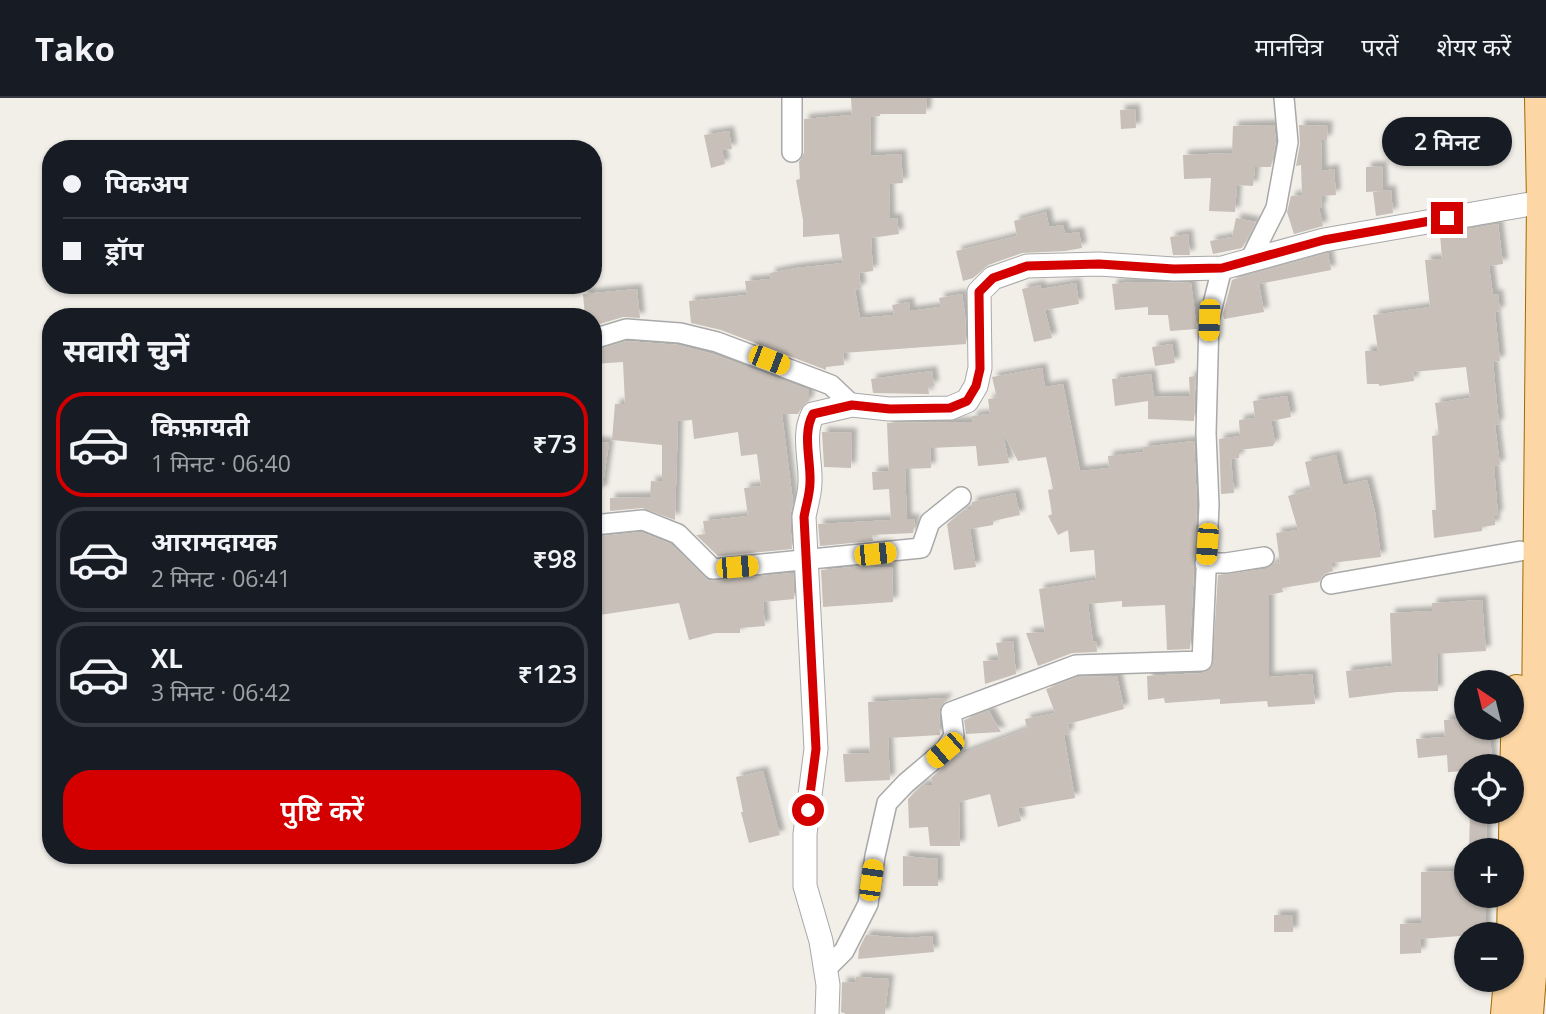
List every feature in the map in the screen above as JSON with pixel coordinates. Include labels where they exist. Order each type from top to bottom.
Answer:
[{"type":"main road","points":[[1512,922],[1520,551],[1537,203],[1522,98]]},
{"type":"main road","points":[[1528,1014],[1535,926],[1539,98]]},
{"type":"main road","points":[[1506,1014],[1508,992]]},
{"type":"street","points":[[792,98],[792,152]]},
{"type":"street","points":[[1250,260],[1276,208],[1288,142],[1284,98]]},
{"type":"street","points":[[827,1014],[828,985],[821,941],[805,887],[805,834],[816,749],[804,517],[810,483],[808,422],[813,414],[852,405],[890,409],[950,408],[967,401],[976,386],[980,369],[979,292],[993,278],[1027,266],[1099,264],[1174,269],[1222,268],[1324,240],[1537,203]]},
{"type":"street","points":[[825,970],[844,951],[868,904],[887,803],[945,750],[954,736],[951,712],[1076,664],[1202,661],[1209,505],[1206,433],[1209,320],[1222,268]]},
{"type":"street","points":[[602,336],[626,329],[680,333],[717,342],[831,385],[852,405]]},
{"type":"street","points":[[602,524],[643,520],[678,534],[713,569],[921,548],[930,522],[961,497]]},
{"type":"street","points":[[1331,584],[1520,551]]},
{"type":"street","points":[[1205,563],[1226,563],[1264,557]]},
{"type":"building","points":[[851,98],[927,98],[926,114],[880,114],[871,117],[870,156],[901,154],[903,183],[889,184],[890,219],[897,218],[899,234],[871,238],[873,271],[859,273],[861,288],[855,290],[860,318],[894,315],[892,305],[909,302],[910,311],[941,307],[939,298],[962,294],[966,344],[843,353],[844,365],[826,367],[826,370],[721,330],[691,323],[689,301],[747,295],[745,281],[771,279],[770,273],[796,268],[843,263],[839,234],[803,237],[796,180],[800,179],[799,162],[804,153],[804,119],[852,115]]},
{"type":"building","points":[[1135,109],[1136,128],[1121,129],[1120,110]]},
{"type":"building","points":[[1274,125],[1276,141],[1271,167],[1255,167],[1253,186],[1237,185],[1235,212],[1209,211],[1211,178],[1184,179],[1183,155],[1232,153],[1233,126]]},
{"type":"building","points":[[1299,125],[1328,126],[1327,140],[1321,140],[1322,171],[1334,169],[1336,195],[1321,196],[1322,207],[1319,208],[1323,226],[1294,234],[1287,212],[1291,196],[1302,195],[1301,165],[1296,166],[1300,144]]},
{"type":"building","points":[[729,131],[732,149],[722,150],[725,164],[711,168],[704,135]]},
{"type":"building","points":[[1382,166],[1383,191],[1391,190],[1393,213],[1376,216],[1373,192],[1382,191],[1366,192],[1366,167]]},
{"type":"building","points":[[1046,212],[1049,227],[1063,225],[1065,234],[1079,232],[1082,248],[1022,253],[988,265],[973,278],[963,281],[956,251],[1017,236],[1014,221]]},
{"type":"building","points":[[1236,218],[1256,222],[1242,248],[1213,254],[1210,241],[1232,237]]},
{"type":"building","points":[[1498,224],[1503,264],[1489,266],[1493,295],[1498,294],[1500,311],[1495,312],[1500,361],[1493,362],[1499,424],[1495,425],[1500,465],[1494,466],[1498,515],[1495,516],[1495,525],[1482,527],[1482,531],[1434,538],[1432,510],[1436,510],[1432,436],[1439,435],[1435,403],[1470,398],[1466,367],[1413,372],[1414,381],[1379,386],[1367,384],[1365,351],[1378,351],[1373,315],[1430,307],[1425,260],[1442,259],[1440,234]]},
{"type":"building","points":[[1188,234],[1190,255],[1173,255],[1170,237]]},
{"type":"building","points":[[1328,253],[1331,270],[1259,284],[1264,312],[1224,319],[1232,280]]},
{"type":"building","points":[[1076,283],[1079,304],[1045,310],[1052,338],[1034,342],[1022,289]]},
{"type":"building","points":[[1191,283],[1197,329],[1170,331],[1168,315],[1148,315],[1148,307],[1115,310],[1112,284]]},
{"type":"building","points":[[637,289],[640,318],[623,317],[602,323],[602,308],[584,308],[583,294]]},
{"type":"building","points":[[627,341],[678,345],[713,354],[809,390],[809,401],[798,414],[782,414],[793,502],[790,517],[792,549],[718,556],[696,535],[705,534],[703,521],[748,516],[744,488],[761,486],[757,454],[741,456],[738,432],[694,439],[692,420],[678,421],[675,520],[642,508],[610,511],[610,498],[650,497],[651,481],[662,482],[662,445],[612,440],[615,404],[625,404],[623,362],[602,363],[602,348]]},
{"type":"building","points":[[1172,344],[1175,363],[1155,366],[1152,347]]},
{"type":"building","points":[[1042,368],[1045,387],[1063,384],[1080,471],[1109,468],[1108,456],[1144,452],[1143,447],[1194,441],[1197,505],[1190,649],[1167,650],[1165,605],[1122,607],[1122,601],[1088,604],[1097,652],[1072,653],[1038,666],[1026,633],[1045,632],[1039,589],[1096,580],[1094,550],[1070,552],[1068,530],[1058,535],[1048,516],[1052,514],[1048,490],[1053,489],[1046,457],[1018,461],[1003,433],[1009,463],[978,466],[976,446],[930,448],[931,468],[905,469],[907,519],[915,519],[913,533],[872,535],[873,541],[820,546],[818,524],[891,520],[889,489],[873,490],[872,472],[889,471],[887,423],[973,422],[972,416],[990,414],[988,399],[997,398],[992,377]]},
{"type":"building","points":[[932,371],[934,386],[928,387],[929,394],[873,393],[871,379]]},
{"type":"building","points":[[1151,374],[1154,397],[1190,396],[1189,377],[1195,376],[1194,421],[1148,419],[1148,401],[1115,406],[1112,379]]},
{"type":"building","points":[[1287,396],[1291,417],[1271,421],[1275,442],[1273,446],[1239,450],[1239,458],[1231,459],[1234,493],[1221,494],[1219,439],[1240,436],[1239,420],[1255,418],[1253,401]]},
{"type":"building","points":[[822,432],[852,433],[851,468],[824,467]]},
{"type":"building","points":[[602,442],[609,443],[602,491]]},
{"type":"building","points":[[1336,455],[1343,485],[1367,480],[1375,512],[1381,557],[1331,563],[1333,571],[1324,574],[1319,582],[1282,588],[1283,592],[1269,595],[1269,677],[1312,674],[1315,704],[1268,707],[1267,701],[1220,704],[1220,699],[1165,703],[1164,698],[1148,700],[1147,676],[1202,673],[1212,668],[1218,575],[1266,569],[1275,562],[1280,563],[1276,533],[1298,530],[1288,496],[1311,489],[1305,462]]},
{"type":"building","points":[[1015,493],[1020,515],[993,521],[993,525],[970,529],[976,567],[954,570],[947,524],[964,510],[971,509],[972,502]]},
{"type":"building","points":[[641,532],[671,544],[709,581],[793,573],[794,599],[763,602],[765,626],[740,628],[740,633],[715,633],[689,640],[679,603],[602,615],[602,536]]},
{"type":"building","points":[[874,565],[892,567],[893,602],[823,607],[821,570]]},
{"type":"building","points":[[1482,600],[1486,651],[1437,654],[1438,691],[1397,692],[1349,698],[1346,671],[1392,666],[1390,613],[1432,611],[1432,603]]},
{"type":"building","points":[[1013,641],[1016,674],[985,684],[983,661],[999,660],[996,643]]},
{"type":"building","points":[[1117,676],[1124,709],[1068,724],[1069,734],[1064,735],[1075,798],[1018,808],[1021,821],[998,827],[990,794],[959,802],[960,846],[930,846],[928,827],[909,828],[908,799],[922,785],[933,785],[931,778],[956,756],[1027,729],[1025,719],[1055,713],[1046,689],[1078,677]]},
{"type":"building","points":[[948,698],[939,709],[940,735],[888,738],[890,780],[845,782],[843,754],[870,753],[868,702]]},
{"type":"building","points":[[989,711],[1001,732],[966,734],[964,720]]},
{"type":"building","points":[[1454,719],[1454,740],[1490,740],[1492,754],[1454,754],[1454,772],[1448,772],[1447,755],[1418,758],[1416,739],[1445,737],[1444,720]]},
{"type":"building","points":[[763,771],[780,835],[749,843],[736,777]]},
{"type":"building","points":[[1470,824],[1486,824],[1487,838],[1469,838]]},
{"type":"building","points":[[903,856],[938,859],[938,886],[903,886]]},
{"type":"building","points":[[1454,871],[1454,908],[1486,908],[1486,922],[1454,922],[1454,936],[1421,939],[1421,953],[1400,954],[1400,924],[1421,923],[1421,872]]},
{"type":"building","points":[[1274,915],[1293,915],[1293,932],[1274,932]]},
{"type":"building","points":[[866,935],[906,938],[932,936],[934,952],[858,959],[859,949]]},
{"type":"building","points":[[856,977],[889,979],[885,1014],[841,1012],[842,982],[855,983]]},
{"type":"route","points":[[808,810],[816,749],[804,517],[810,483],[807,432],[808,422],[813,414],[852,405],[890,409],[950,408],[967,401],[976,386],[980,369],[979,292],[993,278],[1027,266],[1099,264],[1174,269],[1222,268],[1324,240],[1447,218]]}]
